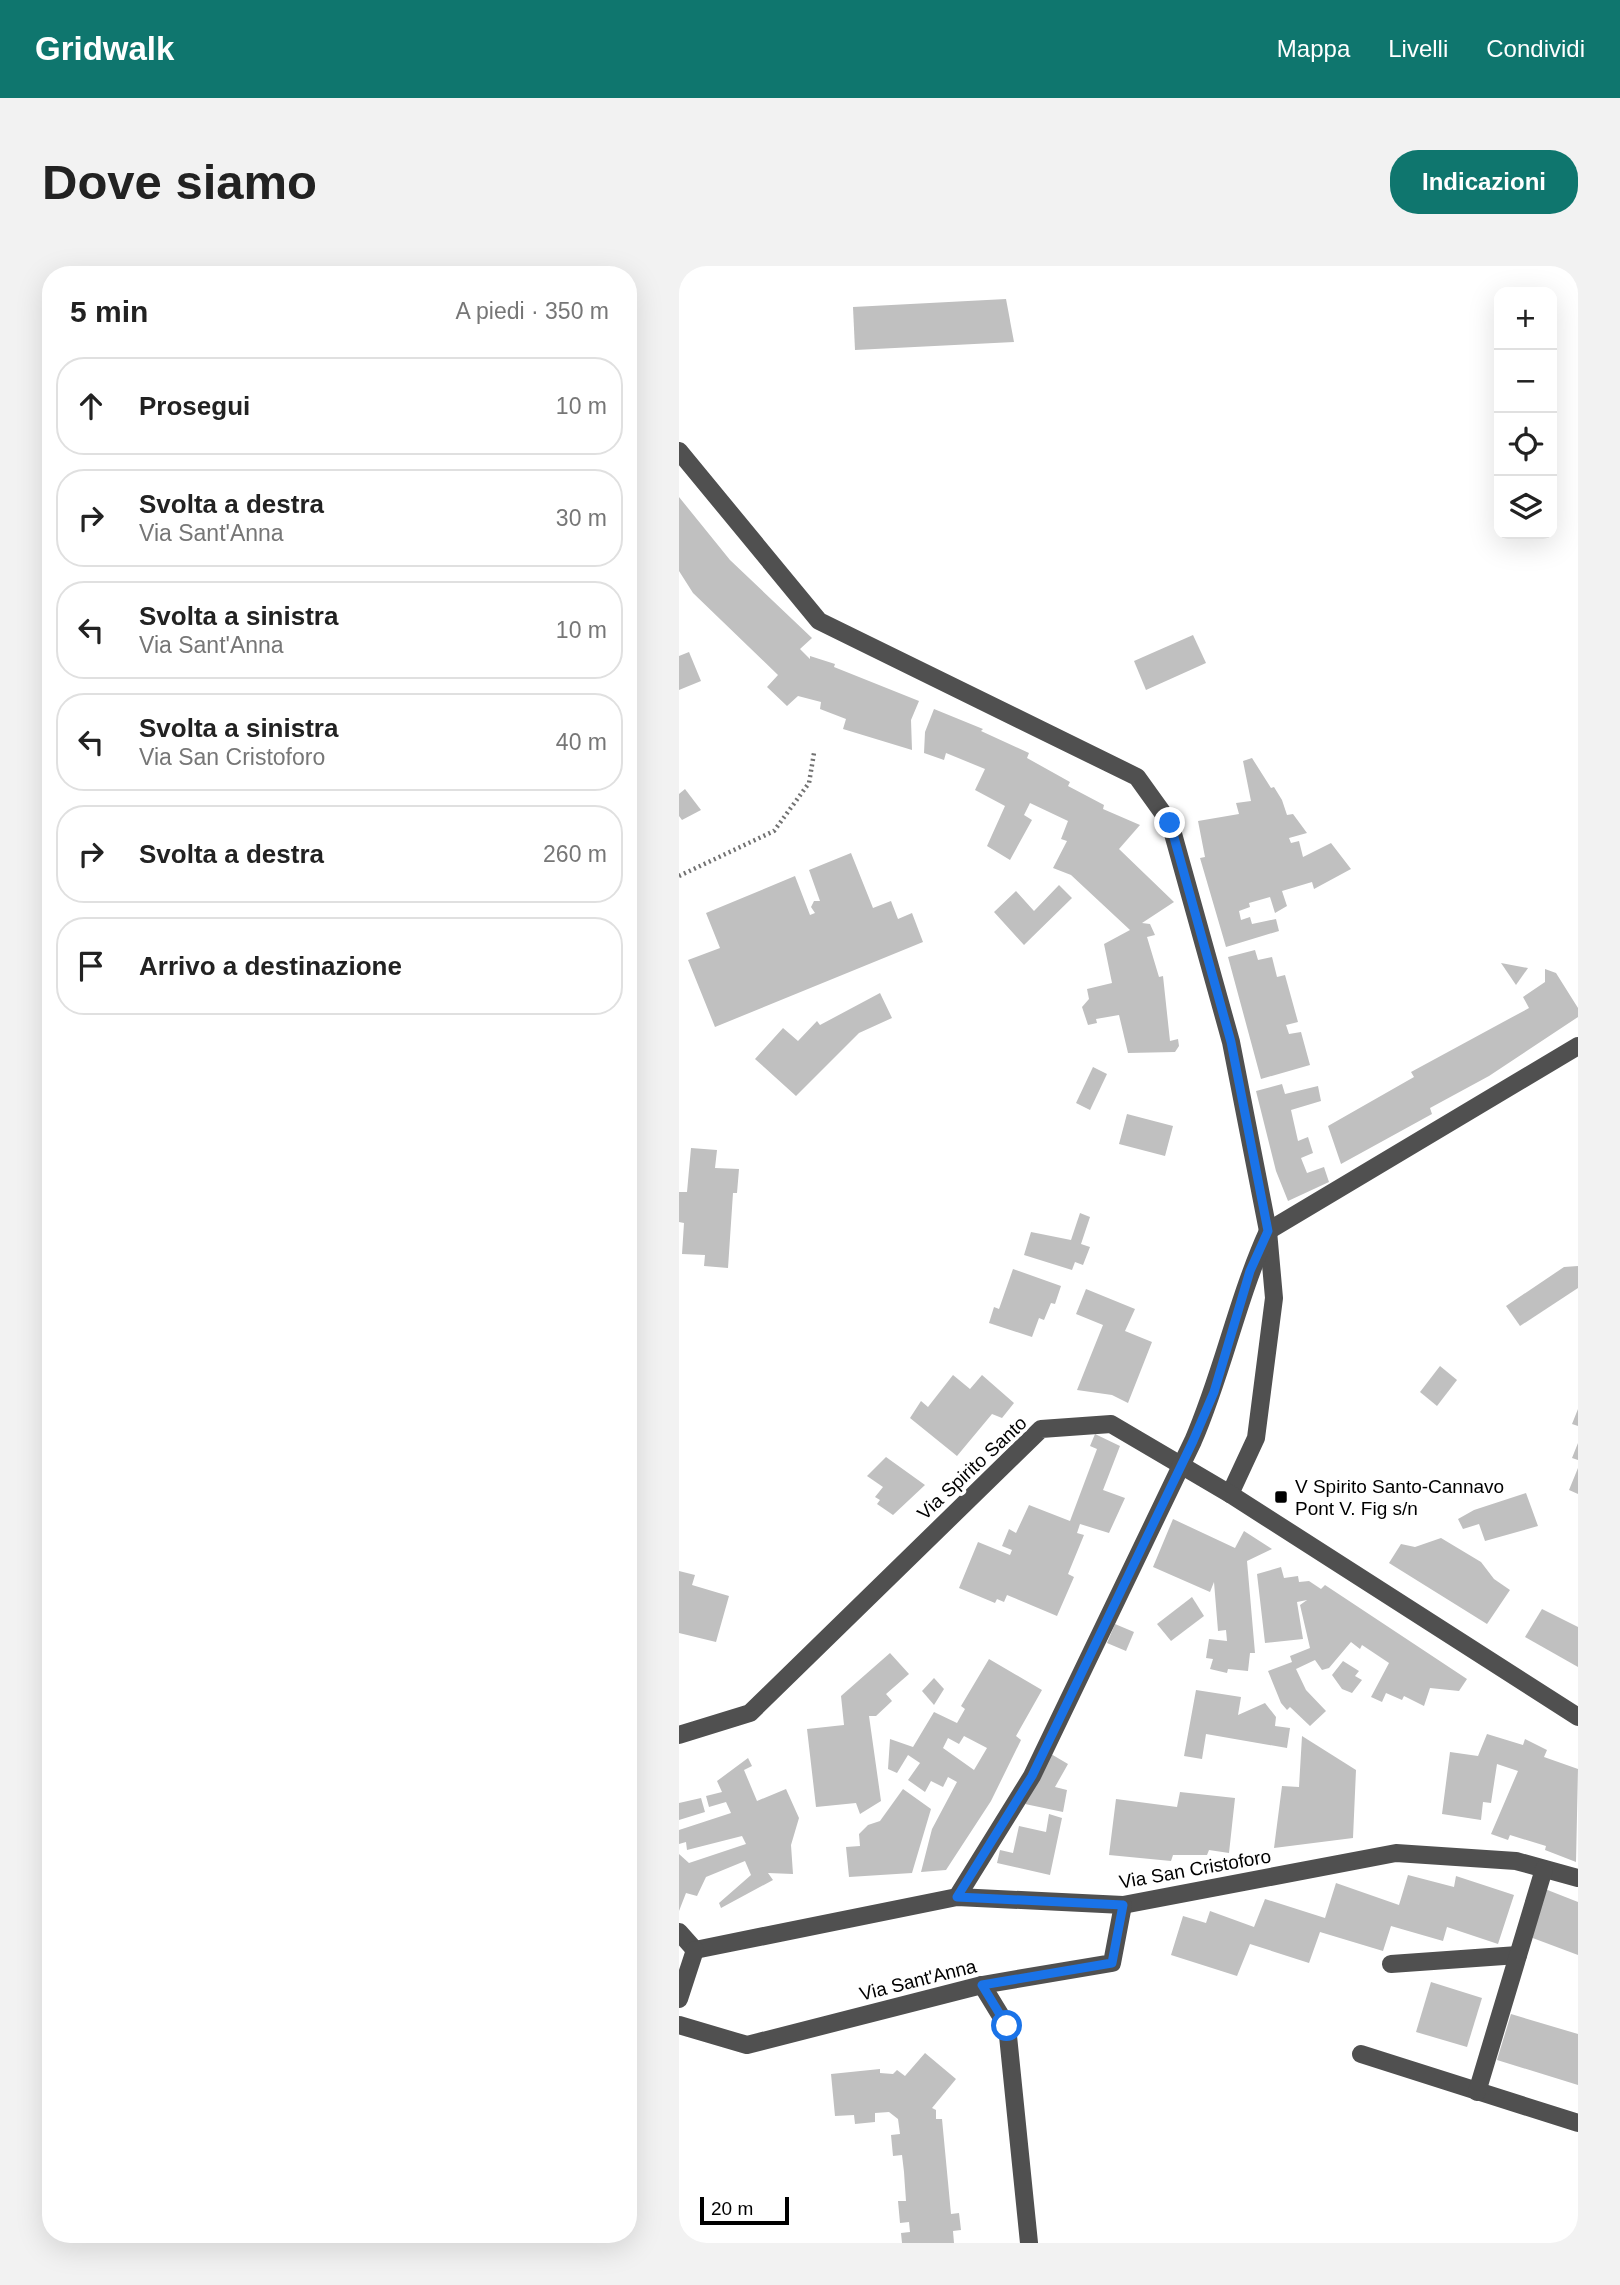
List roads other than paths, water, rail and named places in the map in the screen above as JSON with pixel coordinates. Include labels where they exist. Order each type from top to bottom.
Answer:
[{"type":"street","points":[[679,451],[819,621],[1137,777],[1170,823],[1231,1042],[1268,1231],[1274,1298],[1256,1438],[1230,1494]]},
{"type":"street","points":[[957,1897],[1032,1776],[1187,1453],[1214,1392],[1250,1271],[1268,1231],[1578,1046]]},
{"type":"street","name":"Via Spirito Santo","points":[[679,1735],[750,1713],[1041,1429],[1111,1424],[1230,1494],[1578,1717]]},
{"type":"street","name":"Via San Cristoforo","points":[[695,1950],[957,1897],[1123,1905],[1396,1853],[1516,1861],[1578,1878]]},
{"type":"street","points":[[1477,2092],[1544,1869]]},
{"type":"street","name":"Via Sant'Anna","points":[[679,2025],[747,2045],[982,1985],[1112,1963],[1123,1905]]},
{"type":"street","points":[[679,1932],[695,1950],[681,1992]]},
{"type":"street","points":[[1391,1964],[1518,1955]]},
{"type":"street","points":[[982,1985],[1007,2026],[1029,2243]]},
{"type":"street","points":[[1361,2054],[1578,2123]]},
{"type":"place","name":"V Spirito Santo-Cannavo Pont V. Fig s/n","points":[[1281,1497]]}]
